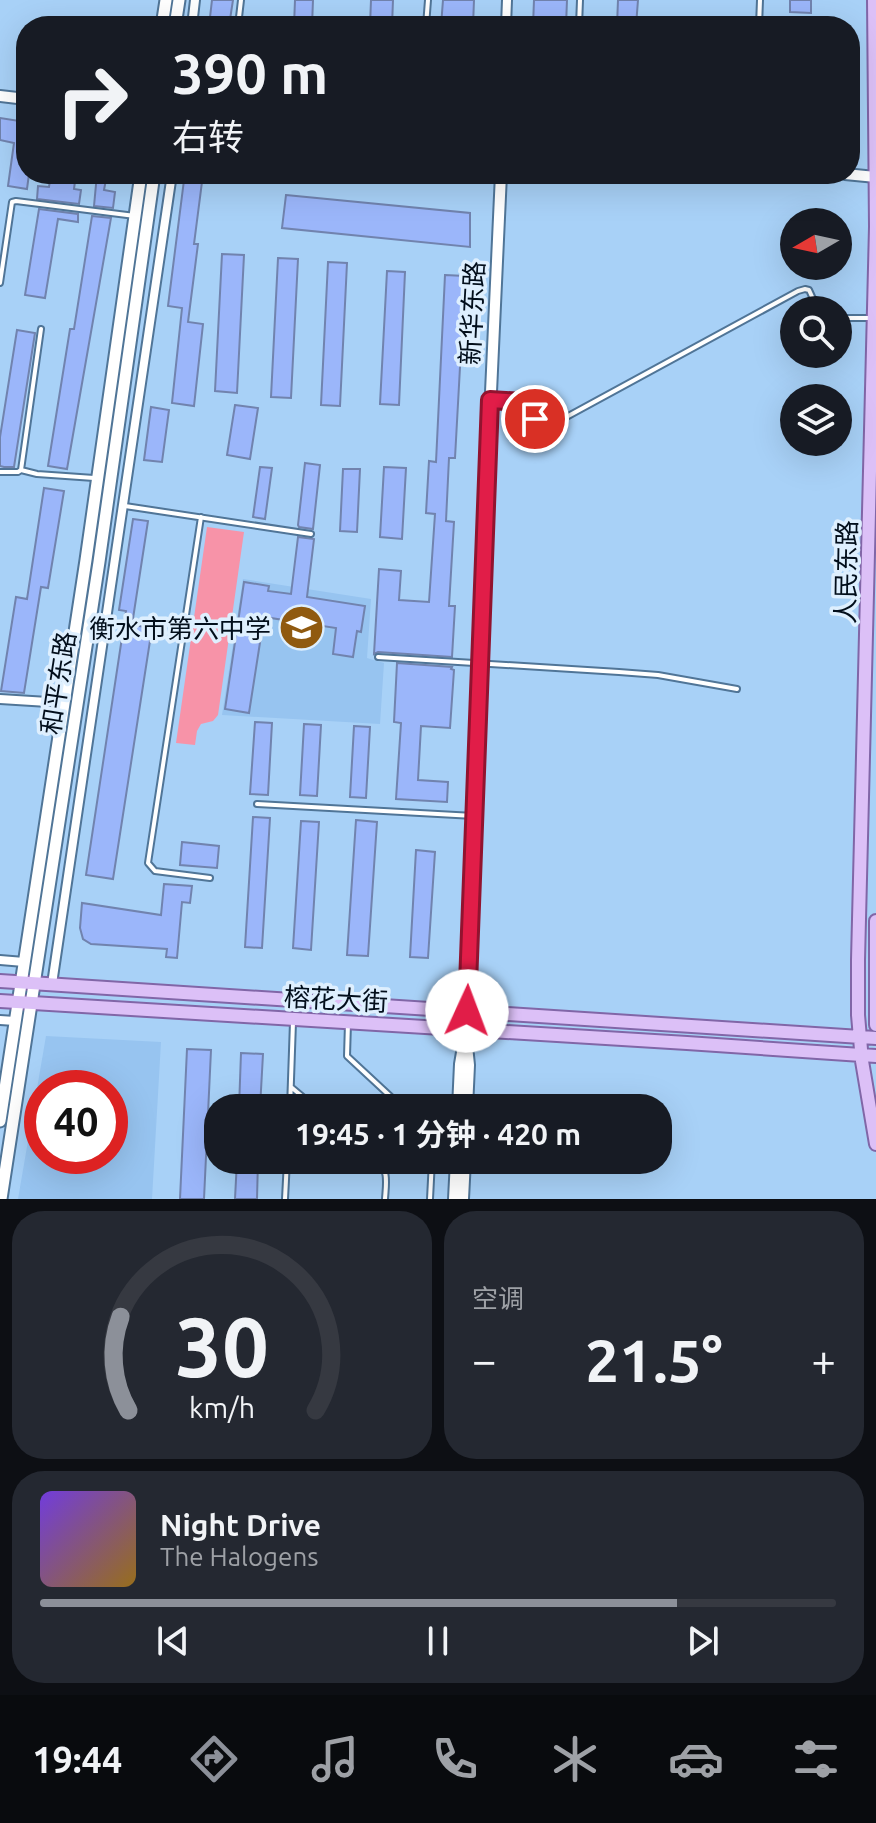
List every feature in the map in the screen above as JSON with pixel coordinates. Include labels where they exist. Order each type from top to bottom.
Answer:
[{"type":"main road","name":"人民东路","points":[[870,1034],[858,960],[874,318],[874,0]]},
{"type":"main road","name":"和平东路","points":[[28,983],[24,962],[140,184]]},
{"type":"main road","name":"和平东路","points":[[1,1199],[25,1002],[99,562],[153,184]]},
{"type":"main road","name":"人民东路","points":[[876,921],[869,1056],[876,1144]]},
{"type":"main road","name":"榕花大街","points":[[0,981],[870,1034]]},
{"type":"main road","name":"榕花大街","points":[[0,1001],[869,1056]]},
{"type":"main road","name":"和平东路","points":[[0,1121],[15,1021],[25,1002]]},
{"type":"street","points":[[52,984],[171,184]]},
{"type":"street","name":"新华东路","points":[[459,1094],[467,1011],[501,184]]},
{"type":"street","points":[[0,699],[64,703]]},
{"type":"street","points":[[0,960],[24,962]]},
{"type":"street","points":[[0,1020],[15,1021]]},
{"type":"street","name":"新华东路","points":[[466,1029],[468,1094]]},
{"type":"street","points":[[454,1199],[455,1174]]},
{"type":"street","points":[[463,1199],[464,1174]]},
{"type":"lane","points":[[0,283],[12,202],[135,216]]},
{"type":"lane","points":[[789,296],[805,289],[812,296]]},
{"type":"lane","points":[[490,400],[525,402],[542,427],[548,427],[780,301]]},
{"type":"lane","points":[[852,318],[874,318]]},
{"type":"lane","points":[[21,470],[41,329]]},
{"type":"lane","points":[[0,472],[21,470],[98,478]]},
{"type":"lane","points":[[123,506],[311,534]]},
{"type":"lane","points":[[201,517],[148,863],[155,871],[210,878]]},
{"type":"lane","points":[[378,657],[658,675],[737,689]]},
{"type":"lane","points":[[257,804],[474,816]]},
{"type":"lane","points":[[291,1094],[294,1019]]},
{"type":"lane","points":[[348,1022],[347,1056],[388,1094]]},
{"type":"lane","points":[[291,1087],[299,1094]]},
{"type":"lane","points":[[285,1199],[286,1174]]},
{"type":"lane","points":[[385,1199],[386,1174]]},
{"type":"lane","points":[[430,1199],[431,1174]]},
{"type":"shaded area","points":[[207,527],[244,532],[218,715],[213,721],[201,724],[195,745],[176,743]]},
{"type":"shaded area","name":"衡水市第六中学","points":[[243,579],[371,599],[367,658],[384,663],[380,724],[222,715]]},
{"type":"shaded area","points":[[46,1036],[161,1042],[152,1199],[18,1199],[24,1164],[24,1174],[128,1174],[128,1070],[40,1070]]},
{"type":"building","points":[[212,0],[233,0],[231,16],[210,16]]},
{"type":"building","points":[[295,0],[313,0],[312,16],[294,16]]},
{"type":"building","points":[[371,0],[393,0],[392,16],[370,16]]},
{"type":"building","points":[[443,0],[474,0],[473,16],[442,16]]},
{"type":"building","points":[[534,0],[567,0],[566,16],[533,16]]},
{"type":"building","points":[[618,0],[638,0],[637,16],[617,16]]},
{"type":"building","points":[[790,0],[811,0],[811,13],[790,12]]},
{"type":"building","points":[[0,118],[16,120],[16,184],[28,184],[27,189],[8,186],[14,143],[0,140]]},
{"type":"building","points":[[49,184],[75,184],[74,189],[81,190],[79,204],[37,199],[38,186],[49,187]]},
{"type":"building","points":[[96,184],[105,184],[104,190],[115,192],[113,208],[94,206]]},
{"type":"building","points":[[183,184],[202,184],[188,322],[203,324],[194,406],[172,403],[182,308],[168,306]]},
{"type":"building","points":[[286,195],[470,213],[470,247],[282,228]]},
{"type":"building","points":[[39,209],[78,214],[78,222],[58,219],[45,298],[25,295]]},
{"type":"building","points":[[92,216],[111,218],[67,469],[48,466]]},
{"type":"building","points":[[222,254],[244,255],[237,393],[215,391]]},
{"type":"building","points":[[278,258],[298,259],[291,398],[271,397]]},
{"type":"building","points":[[328,262],[347,263],[340,406],[321,405]]},
{"type":"building","points":[[387,271],[405,272],[399,405],[380,404]]},
{"type":"building","points":[[445,275],[465,276],[455,458],[449,458],[446,521],[454,522],[449,606],[455,606],[452,657],[374,654],[379,569],[401,571],[399,600],[429,602],[435,514],[426,513],[429,461],[436,462]]},
{"type":"building","points":[[17,330],[35,333],[14,467],[4,467],[0,466],[0,437]]},
{"type":"building","points":[[235,405],[258,408],[250,459],[227,455]]},
{"type":"building","points":[[151,407],[169,410],[162,462],[144,460]]},
{"type":"building","points":[[305,463],[320,465],[313,529],[298,525]]},
{"type":"building","points":[[260,467],[272,468],[265,519],[253,517]]},
{"type":"building","points":[[384,467],[406,468],[402,539],[380,537]]},
{"type":"building","points":[[343,469],[360,469],[357,532],[340,531]]},
{"type":"building","points":[[44,488],[64,491],[48,588],[41,587],[24,693],[1,691],[16,597],[27,599]]},
{"type":"building","points":[[133,519],[148,521],[132,625],[152,628],[113,879],[86,875],[126,611],[119,610]]},
{"type":"building","points":[[298,537],[314,539],[307,597],[365,606],[353,657],[333,654],[336,628],[264,617],[249,713],[225,709],[244,582],[269,586],[268,591],[291,594]]},
{"type":"building","points":[[397,663],[452,667],[454,670],[450,728],[421,726],[418,780],[448,782],[447,802],[396,799],[401,723],[394,722]]},
{"type":"building","points":[[255,722],[272,723],[268,795],[250,794]]},
{"type":"building","points":[[304,724],[321,725],[317,796],[300,795]]},
{"type":"building","points":[[354,726],[370,727],[366,798],[350,797]]},
{"type":"building","points":[[253,817],[270,818],[262,948],[245,947]]},
{"type":"building","points":[[356,820],[377,822],[368,956],[347,955]]},
{"type":"building","points":[[301,821],[319,822],[311,950],[293,948]]},
{"type":"building","points":[[182,842],[219,846],[217,868],[180,865]]},
{"type":"building","points":[[416,850],[435,852],[428,958],[410,957]]},
{"type":"building","points":[[164,884],[192,886],[190,903],[182,902],[177,958],[166,957],[167,949],[91,944],[83,939],[80,928],[82,903],[161,915]]},
{"type":"building","points":[[187,1049],[211,1050],[209,1094],[204,1094],[204,1199],[180,1199]]},
{"type":"building","points":[[241,1053],[263,1054],[261,1094],[240,1094]]},
{"type":"building","points":[[236,1174],[258,1174],[257,1199],[235,1199]]},
{"type":"place","name":"衡水市第六中学","points":[[302,628]]},
{"type":"route","points":[[467,1011],[490,400],[525,402],[535,419]]}]
